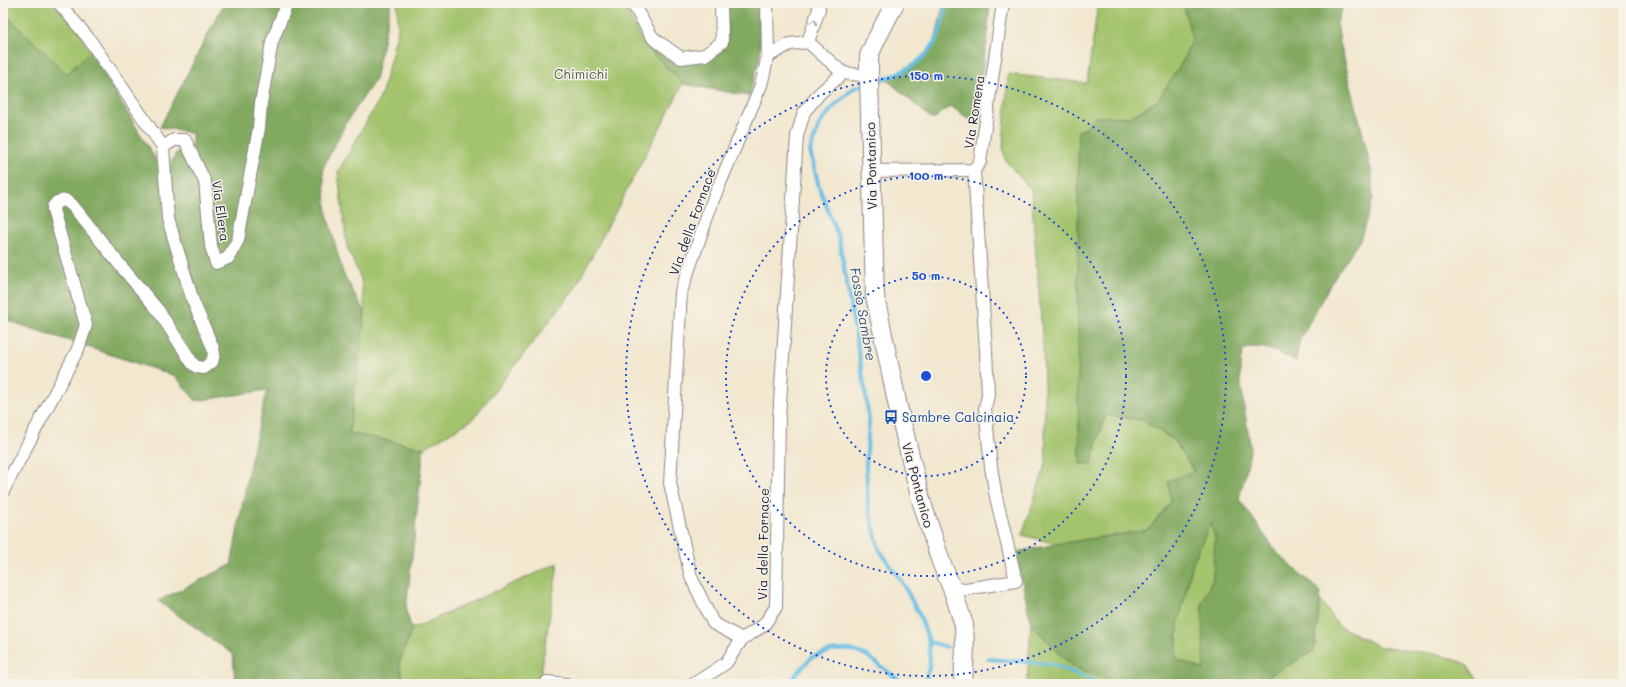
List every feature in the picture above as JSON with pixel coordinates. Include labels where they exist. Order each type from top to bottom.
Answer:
[{"type":"street","points":[[3,491],[78,349],[86,325],[53,210],[53,207],[57,202],[65,200],[74,206],[120,265],[158,310],[197,367],[204,368],[212,362],[214,354],[213,348],[193,301],[168,219],[163,147],[89,39],[59,3]]},
{"type":"street","name":"Via Ellera","points":[[163,147],[174,140],[185,140],[205,182],[211,246],[216,263],[228,258],[238,240],[259,128],[261,103],[272,42],[288,3]]},
{"type":"street","points":[[632,3],[653,38],[681,58],[705,55],[722,42],[722,3]]},
{"type":"street","points":[[767,3],[768,56],[790,44],[808,42],[843,73],[869,78]]},
{"type":"street","points":[[808,42],[819,8],[818,3]]},
{"type":"street","name":"Via Pontanico","points":[[895,3],[869,56],[875,296],[898,407],[921,500],[940,562],[953,591],[964,625],[965,647],[963,684]]},
{"type":"street","name":"Via Romena","points":[[974,170],[980,162],[1003,3]]},
{"type":"street","name":"Via della Fornace","points":[[768,56],[761,85],[713,200],[681,292],[670,483],[691,578],[713,623],[742,639],[764,625],[776,607],[779,418],[797,136],[804,112],[820,93],[843,73]]},
{"type":"street","points":[[872,171],[974,170],[986,350],[988,395],[985,408],[987,428],[996,497],[1016,581],[953,591]]},
{"type":"street","points":[[694,684],[726,663],[742,639]]},
{"type":"street","points":[[547,682],[566,684]]},
{"type":"green space","points":[[3,3],[53,3],[77,28],[90,51],[67,74],[3,12]]},
{"type":"green space","points":[[224,3],[391,3],[375,80],[346,123],[323,168],[327,214],[343,273],[365,313],[349,433],[424,448],[406,611],[412,629],[399,663],[404,684],[235,684],[233,654],[158,601],[231,565],[250,464],[267,390],[196,401],[175,376],[3,319],[3,12],[67,74],[90,51],[159,165],[168,168],[176,153],[192,145],[192,133],[160,127]]},
{"type":"green space","name":"Chimichi","points":[[397,3],[622,3],[647,48],[683,84],[574,290],[472,420],[424,448],[349,433],[365,313],[361,279],[347,247],[338,172],[381,96],[398,29]]},
{"type":"green space","points":[[726,3],[760,3],[760,57],[749,96],[683,84],[647,48],[654,44],[704,61],[721,52],[728,39]]},
{"type":"green space","points":[[944,3],[990,3],[987,40],[980,82],[978,125],[950,106],[933,120],[886,79],[922,59],[934,44]]},
{"type":"green space","points":[[1098,3],[1183,3],[1192,38],[1183,61],[1158,101],[1130,117],[1094,117],[1086,128],[1092,464],[1095,448],[1106,415],[1142,420],[1174,440],[1195,472],[1148,530],[1057,544],[1022,535],[1046,463],[1043,347],[1031,190],[1005,160],[1003,147],[1008,74],[1087,83]]},
{"type":"green space","points":[[1183,3],[1344,3],[1337,22],[1340,42],[1372,174],[1373,199],[1360,240],[1334,278],[1300,339],[1296,361],[1272,350],[1252,347],[1246,349],[1242,355],[1240,365],[1240,379],[1250,450],[1239,499],[1278,554],[1321,592],[1314,651],[1263,679],[1244,684],[1122,684],[1073,667],[1031,624],[1016,552],[1148,530],[1171,503],[1168,481],[1194,471],[1174,440],[1142,420],[1106,415],[1095,448],[1092,464],[1080,464],[1078,402],[1078,131],[1086,128],[1094,117],[1130,117],[1158,100],[1183,61],[1192,38]],"holes":[[[1210,524],[1215,536],[1213,579],[1202,603],[1204,670],[1176,659],[1178,624],[1193,562]]]},
{"type":"green space","points":[[1210,523],[1215,536],[1213,579],[1202,603],[1205,670],[1176,659],[1178,624],[1193,562]]},
{"type":"green space","points":[[558,563],[539,684],[469,684],[471,680],[438,684],[404,684],[399,663],[412,629]]},
{"type":"green space","points":[[1320,600],[1339,626],[1380,647],[1438,654],[1467,664],[1480,684],[1244,684],[1263,679],[1314,651]]},
{"type":"green space","points":[[1031,624],[1073,667],[1122,684],[1027,684]]},
{"type":"waterway","name":"Fosso Sambre","points":[[873,82],[900,73],[924,57],[937,38],[946,3]]},
{"type":"waterway","name":"Fosso Sambre","points":[[865,85],[854,88],[834,106],[820,123],[810,151],[819,187],[839,239],[865,389],[869,422],[866,465],[868,505],[879,549],[903,584],[920,616],[929,642],[930,663],[926,679],[921,684]]},
{"type":"waterway","points":[[929,642],[947,647]]},
{"type":"waterway","name":"Fosso Sambre","points":[[791,684],[796,674],[812,657],[834,650],[850,650],[866,655],[904,684]]},
{"type":"waterway","points":[[988,659],[1052,664],[1101,684]]},
{"type":"waterway","points":[[926,679],[933,684]]},
{"type":"place","name":"Sambre Calcinaia","points":[[891,417]]}]
